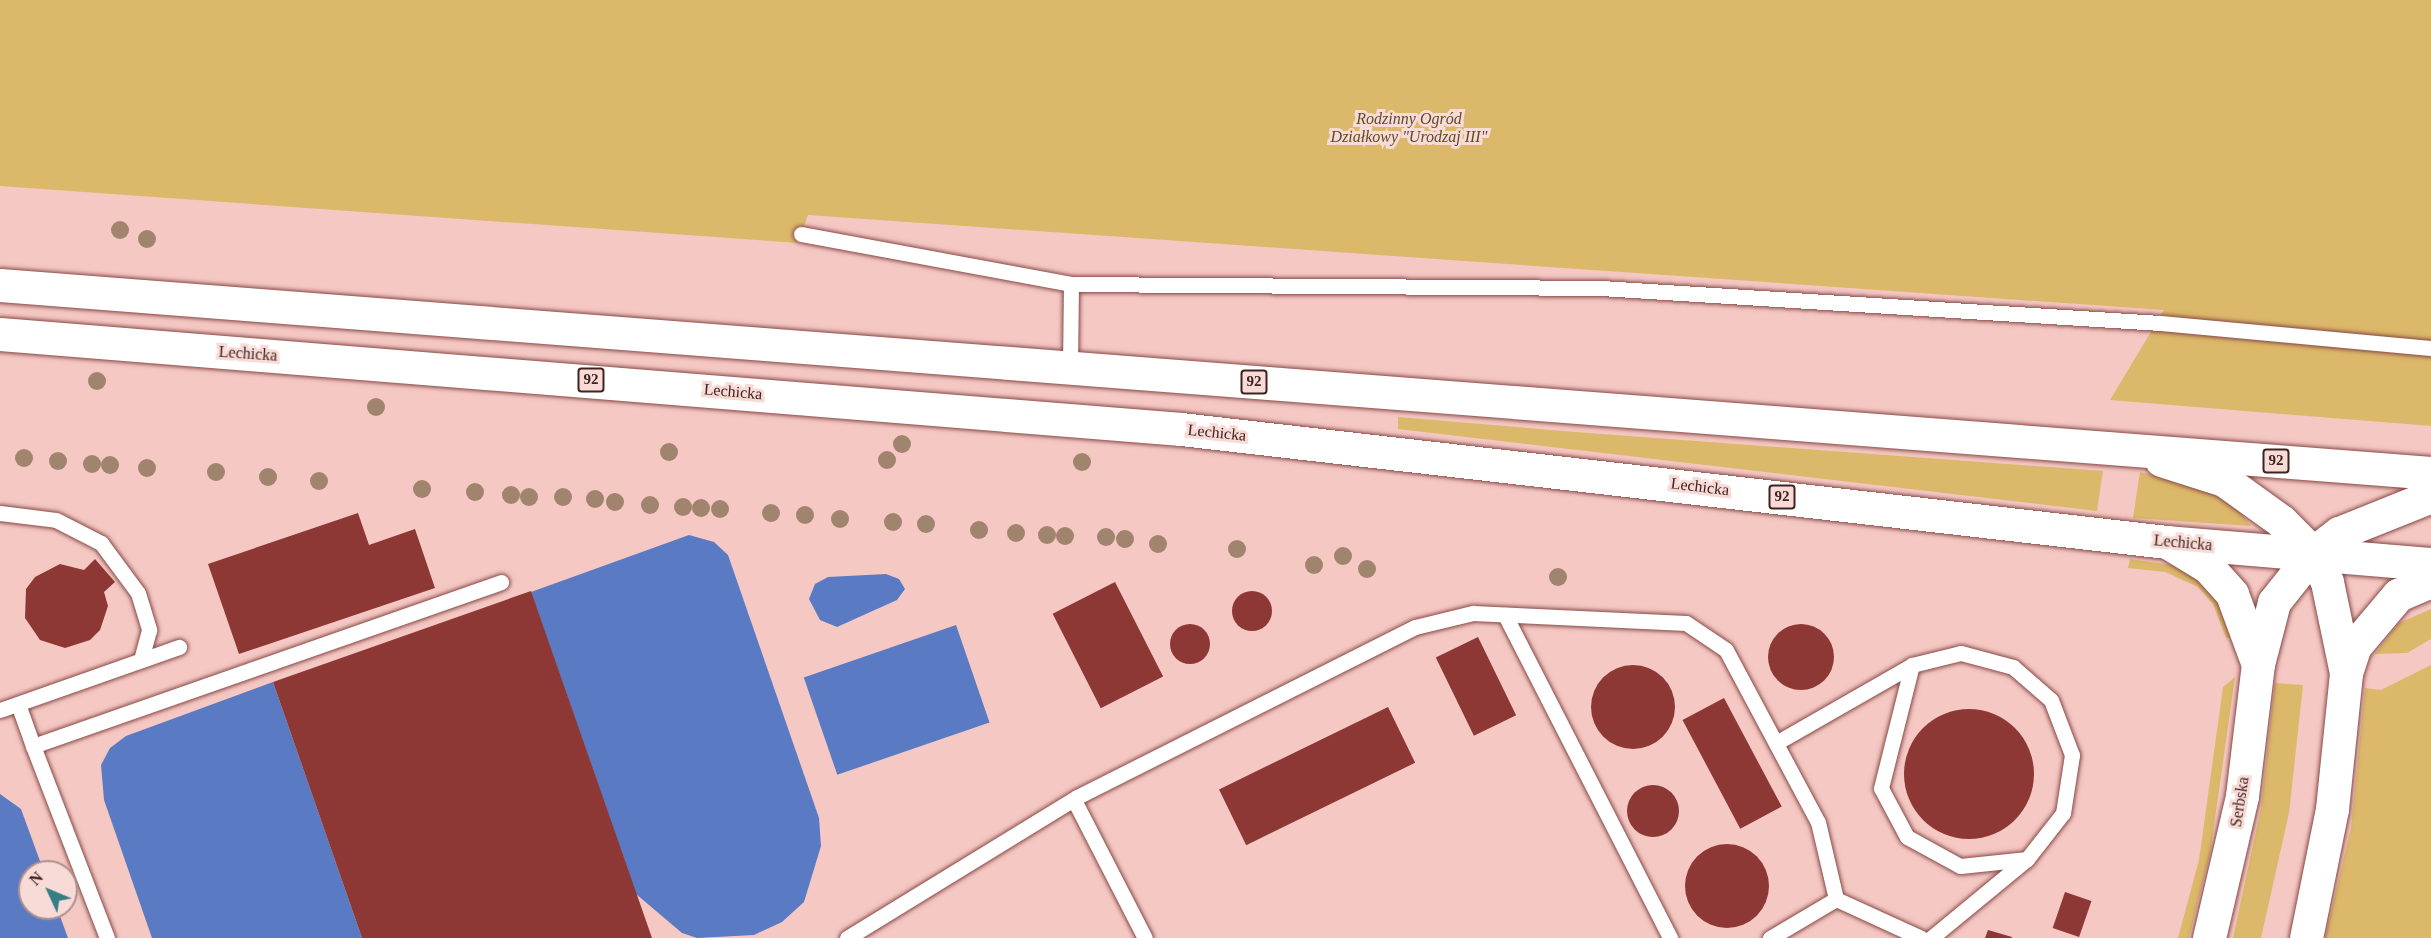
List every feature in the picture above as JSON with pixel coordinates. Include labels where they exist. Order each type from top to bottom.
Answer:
[{"type":"main road","name":"92","points":[[0,285],[2431,473]]},
{"type":"main road","name":"Lechicka","points":[[0,334],[1181,429],[2167,542],[2431,564]]},
{"type":"main road","points":[[2122,450],[2224,480],[2281,521],[2313,553],[2326,582],[2346,673]]},
{"type":"main road","name":"Serbska","points":[[2209,938],[2242,796],[2258,664],[2274,602],[2313,553],[2339,533],[2431,496]]},
{"type":"main road","name":"Serbska","points":[[2167,542],[2208,567],[2232,594],[2258,664]]},
{"type":"main road","points":[[2306,938],[2332,809],[2346,673],[2355,646],[2373,620],[2398,595],[2431,581]]},
{"type":"lane","points":[[801,234],[1071,284],[1600,288],[2160,323],[2431,348]]},
{"type":"lane","points":[[1070,368],[1071,284]]},
{"type":"lane","points":[[0,513],[56,520],[101,543],[138,593],[149,630],[141,660]]},
{"type":"lane","points":[[33,746],[501,582]]},
{"type":"lane","points":[[847,938],[1074,800],[1415,627],[1473,613],[1686,623],[1726,650],[1818,822],[1836,899]]},
{"type":"lane","points":[[1505,615],[1670,938]]},
{"type":"lane","points":[[0,710],[179,648]]},
{"type":"lane","points":[[1776,743],[1912,665],[1961,653],[2013,666],[2051,700],[2072,755],[2063,813],[2027,859],[1931,938]]},
{"type":"lane","points":[[1912,665],[1881,788],[1907,837],[1960,866],[2027,859]]},
{"type":"lane","points":[[18,704],[107,938]]},
{"type":"lane","points":[[1074,800],[1145,938]]},
{"type":"lane","points":[[1770,938],[1836,899]]},
{"type":"lane","points":[[1836,899],[1922,938]]},
{"type":"green space","name":"Rodzinny Ogród Działkowy \"Urodzaj III\"","points":[[0,0],[2431,0],[2431,426],[2110,400],[2164,310],[808,215],[798,243],[0,186]]},
{"type":"green space","points":[[1398,417],[2103,471],[2097,511],[1398,429]]},
{"type":"green space","points":[[2140,472],[2203,488],[2238,509],[2251,526],[2133,518]]},
{"type":"green space","points":[[2130,559],[2178,566],[2211,586],[2236,638],[2226,638],[2213,604],[2198,587],[2165,572],[2128,568]]},
{"type":"green space","points":[[2431,609],[2431,639],[2407,653],[2375,654],[2399,623]]},
{"type":"green space","points":[[2431,665],[2431,938],[2325,938],[2351,827],[2365,688],[2381,690]]},
{"type":"green space","points":[[2235,677],[2210,854],[2189,938],[2178,938],[2199,860],[2223,687]]},
{"type":"green space","points":[[2275,683],[2303,685],[2289,813],[2261,938],[2233,938],[2261,808]]},
{"type":"water","points":[[689,535],[714,542],[728,555],[819,818],[821,846],[804,902],[782,922],[754,935],[697,938],[682,933],[636,894],[531,592]]},
{"type":"water","points":[[886,574],[899,579],[905,589],[897,600],[837,627],[820,620],[809,599],[815,584],[828,577]]},
{"type":"water","points":[[956,625],[990,722],[837,775],[804,677]]},
{"type":"water","points":[[273,682],[362,938],[152,938],[104,800],[101,765],[110,748],[126,736]]},
{"type":"water","points":[[0,794],[21,809],[40,860],[18,860],[18,920],[61,920],[68,938],[0,938]]},
{"type":"building","points":[[358,513],[369,545],[415,529],[435,588],[239,654],[208,564]]},
{"type":"building","points":[[95,559],[115,582],[104,592],[108,606],[100,630],[90,640],[65,648],[40,640],[25,618],[26,589],[35,577],[60,564],[84,570]]},
{"type":"building","points":[[1115,582],[1163,676],[1101,708],[1053,614]]},
{"type":"building","points":[[531,591],[652,938],[362,938],[273,682]]},
{"type":"building","points":[[1252,591],[1260,592],[1266,597],[1271,603],[1271,619],[1266,625],[1260,630],[1252,631],[1244,630],[1238,625],[1233,619],[1232,611],[1233,603],[1238,597],[1244,592]]},
{"type":"building","points":[[1190,624],[1204,630],[1210,644],[1204,658],[1190,664],[1176,658],[1170,644],[1176,630]]},
{"type":"building","points":[[1801,624],[1814,627],[1824,634],[1831,644],[1834,657],[1831,670],[1824,680],[1814,687],[1801,690],[1788,687],[1778,680],[1771,670],[1768,657],[1771,644],[1778,634],[1788,627]]},
{"type":"building","points":[[1478,637],[1516,715],[1474,736],[1436,658]]},
{"type":"building","points":[[1633,665],[1649,668],[1663,677],[1672,691],[1675,707],[1672,723],[1663,737],[1649,746],[1633,749],[1617,746],[1603,737],[1594,723],[1591,707],[1594,691],[1603,677],[1617,668]]},
{"type":"building","points":[[1724,698],[1782,807],[1740,829],[1683,720]]},
{"type":"building","points":[[1388,707],[1415,763],[1246,845],[1219,789]]},
{"type":"building","points":[[1969,709],[1994,714],[2015,728],[2029,749],[2034,774],[2029,799],[2015,820],[1994,834],[1969,839],[1944,834],[1923,820],[1909,799],[1904,774],[1909,749],[1923,728],[1944,714]]},
{"type":"building","points":[[1653,785],[1663,787],[1671,793],[1677,801],[1679,811],[1677,821],[1671,829],[1663,835],[1653,837],[1643,835],[1635,829],[1629,821],[1627,811],[1629,801],[1635,793],[1643,787]]},
{"type":"building","points":[[1727,844],[1743,847],[1757,856],[1766,870],[1769,886],[1766,902],[1757,916],[1743,925],[1727,928],[1711,925],[1697,916],[1688,902],[1685,886],[1688,870],[1697,856],[1711,847]]},
{"type":"building","points":[[2065,892],[2091,901],[2079,937],[2053,928]]},
{"type":"building","points":[[1988,930],[2012,937],[2012,938],[1985,938]]}]
